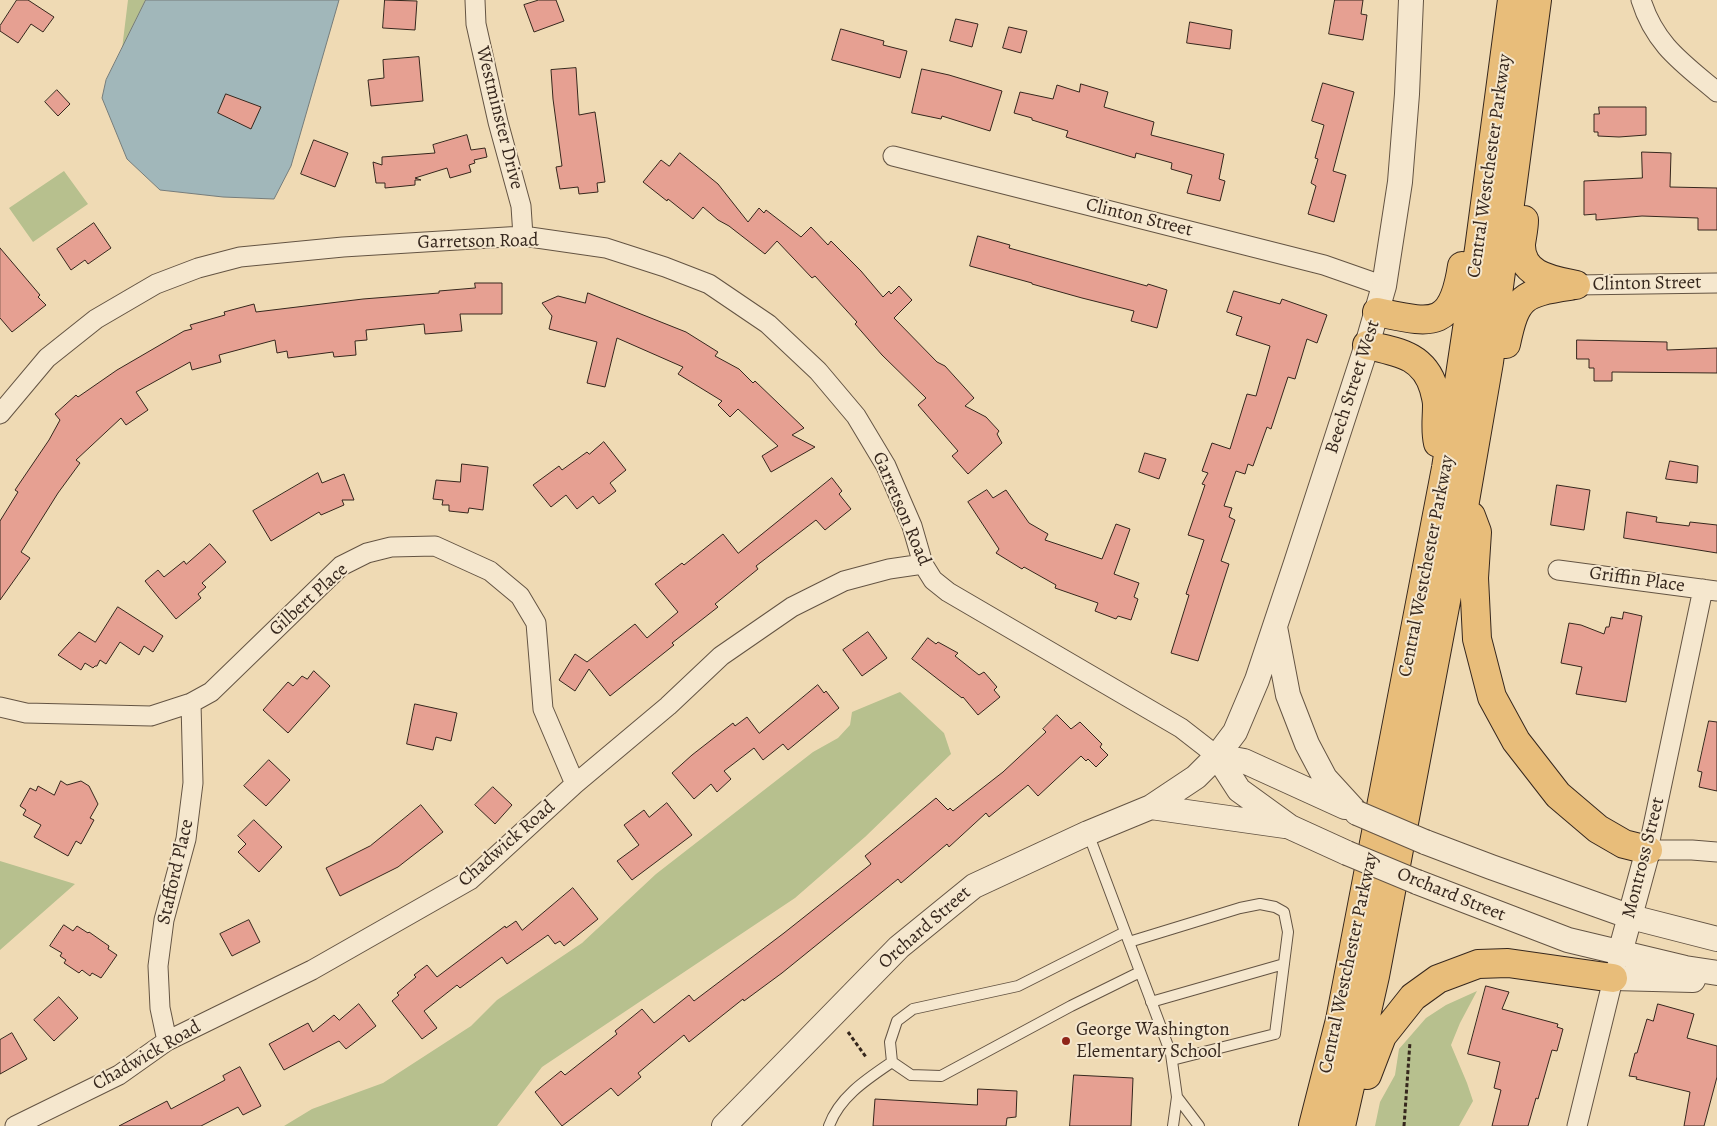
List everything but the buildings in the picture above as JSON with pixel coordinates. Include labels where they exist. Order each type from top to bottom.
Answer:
[{"type":"main road","name":"Central Westchester Parkway","points":[[1341,1126],[1375,976],[1466,501],[1501,280],[1514,85],[1512,0]]},
{"type":"main road","name":"Central Westchester Parkway","points":[[1313,1126],[1340,1020],[1446,468],[1473,296],[1514,85],[1536,0]]},
{"type":"main road","points":[[1514,85],[1526,161],[1524,223],[1521,246],[1525,264],[1539,275],[1548,279],[1576,285]]},
{"type":"main road","points":[[1377,312],[1421,321],[1438,317],[1448,309],[1454,300],[1479,167],[1514,85]]},
{"type":"main road","points":[[1484,389],[1504,359],[1510,326],[1518,304],[1537,293],[1576,285]]},
{"type":"main road","points":[[1367,345],[1402,353],[1423,366],[1431,380],[1437,402],[1436,436],[1446,468]]},
{"type":"main road","points":[[1466,501],[1477,532],[1474,578],[1477,639],[1492,697],[1516,741],[1558,795],[1598,829],[1624,844],[1648,850]]},
{"type":"main road","points":[[1348,1126],[1382,1036],[1413,997],[1438,979],[1478,964],[1616,965]]},
{"type":"street","name":"Westminster Drive","points":[[475,0],[476,24],[480,42],[498,122],[521,206],[523,236]]},
{"type":"street","name":"Beech Street West","points":[[1217,756],[1235,732],[1275,626],[1367,345],[1384,286],[1400,182],[1407,94],[1411,0]]},
{"type":"street","points":[[1641,0],[1654,32],[1670,51],[1717,92]]},
{"type":"street","name":"Clinton Street","points":[[893,156],[1324,265],[1384,286]]},
{"type":"street","name":"Garretson Road","points":[[2,408],[47,358],[96,319],[156,284],[198,268],[240,258],[259,256],[343,248],[523,236],[606,248],[709,284],[768,324],[818,371],[856,416],[886,466],[912,526],[923,564],[933,580],[948,592],[1181,728],[1217,756]]},
{"type":"street","name":"Clinton Street","points":[[1576,285],[1717,283]]},
{"type":"street","name":"Gilbert Place","points":[[0,707],[26,713],[151,716],[191,703],[211,692],[341,566],[367,553],[391,546],[435,546],[490,571],[520,596],[536,623],[543,709],[575,784]]},
{"type":"street","name":"Chadwick Road","points":[[15,1126],[119,1075],[167,1041],[312,970],[470,880],[575,784],[668,706],[721,656],[792,608],[844,581],[889,569],[923,564]]},
{"type":"street","name":"Griffin Place","points":[[1558,570],[1710,590]]},
{"type":"street","name":"Montross Street","points":[[1577,1126],[1616,965],[1631,917],[1648,850],[1710,590]]},
{"type":"street","points":[[1275,626],[1288,695],[1307,744],[1325,778],[1357,813]]},
{"type":"street","name":"Stafford Place","points":[[167,1041],[160,1008],[158,966],[164,920],[186,839],[193,783],[191,703]]},
{"type":"street","points":[[1217,756],[1244,761],[1357,813],[1500,871],[1631,917],[1717,939]]},
{"type":"street","name":"Orchard Street","points":[[724,1126],[899,947],[974,886],[1088,833],[1151,807],[1188,784],[1217,756],[1239,790],[1290,827],[1347,853],[1518,922],[1568,940],[1616,965],[1685,968],[1717,973]]},
{"type":"street","points":[[1151,807],[1290,827]]},
{"type":"street","points":[[1648,850],[1717,852]]},
{"type":"street","points":[[1616,965],[1680,980],[1717,980]]},
{"type":"lane","points":[[1088,833],[1171,1054],[1177,1096],[1173,1126]]},
{"type":"lane","points":[[1140,972],[1071,1006],[941,1076],[911,1075],[892,1062],[890,1042],[898,1021],[913,1009],[1018,986],[1127,937],[1260,904],[1275,906],[1284,912],[1288,932],[1275,1034],[1172,1060]]},
{"type":"lane","points":[[1151,1002],[1284,964]]},
{"type":"lane","points":[[829,1126],[834,1112],[859,1085],[892,1062]]},
{"type":"lane","points":[[1177,1096],[1199,1126]]},
{"type":"path","points":[[834,1013],[866,1058]]},
{"type":"path","points":[[1404,1126],[1411,1040]]},
{"type":"green space","points":[[128,0],[146,0],[122,49]]},
{"type":"green space","points":[[64,171],[88,204],[33,242],[9,208]]},
{"type":"green space","points":[[900,692],[944,733],[951,754],[865,837],[795,898],[542,1067],[497,1126],[284,1126],[312,1109],[383,1083],[471,1026],[497,1000],[582,943],[656,874],[813,752],[838,738],[850,725],[852,712]]},
{"type":"green space","points":[[0,861],[75,884],[0,950]]},
{"type":"green space","points":[[1477,991],[1451,1045],[1473,1101],[1459,1126],[1375,1126],[1380,1102],[1395,1075],[1399,1049],[1426,1018],[1446,1005]]},
{"type":"water","points":[[146,0],[339,0],[291,166],[274,199],[223,197],[160,190],[127,159],[102,98],[106,80]]},
{"type":"place","name":"George Washington Elementary School","points":[[1066,1041]]}]
